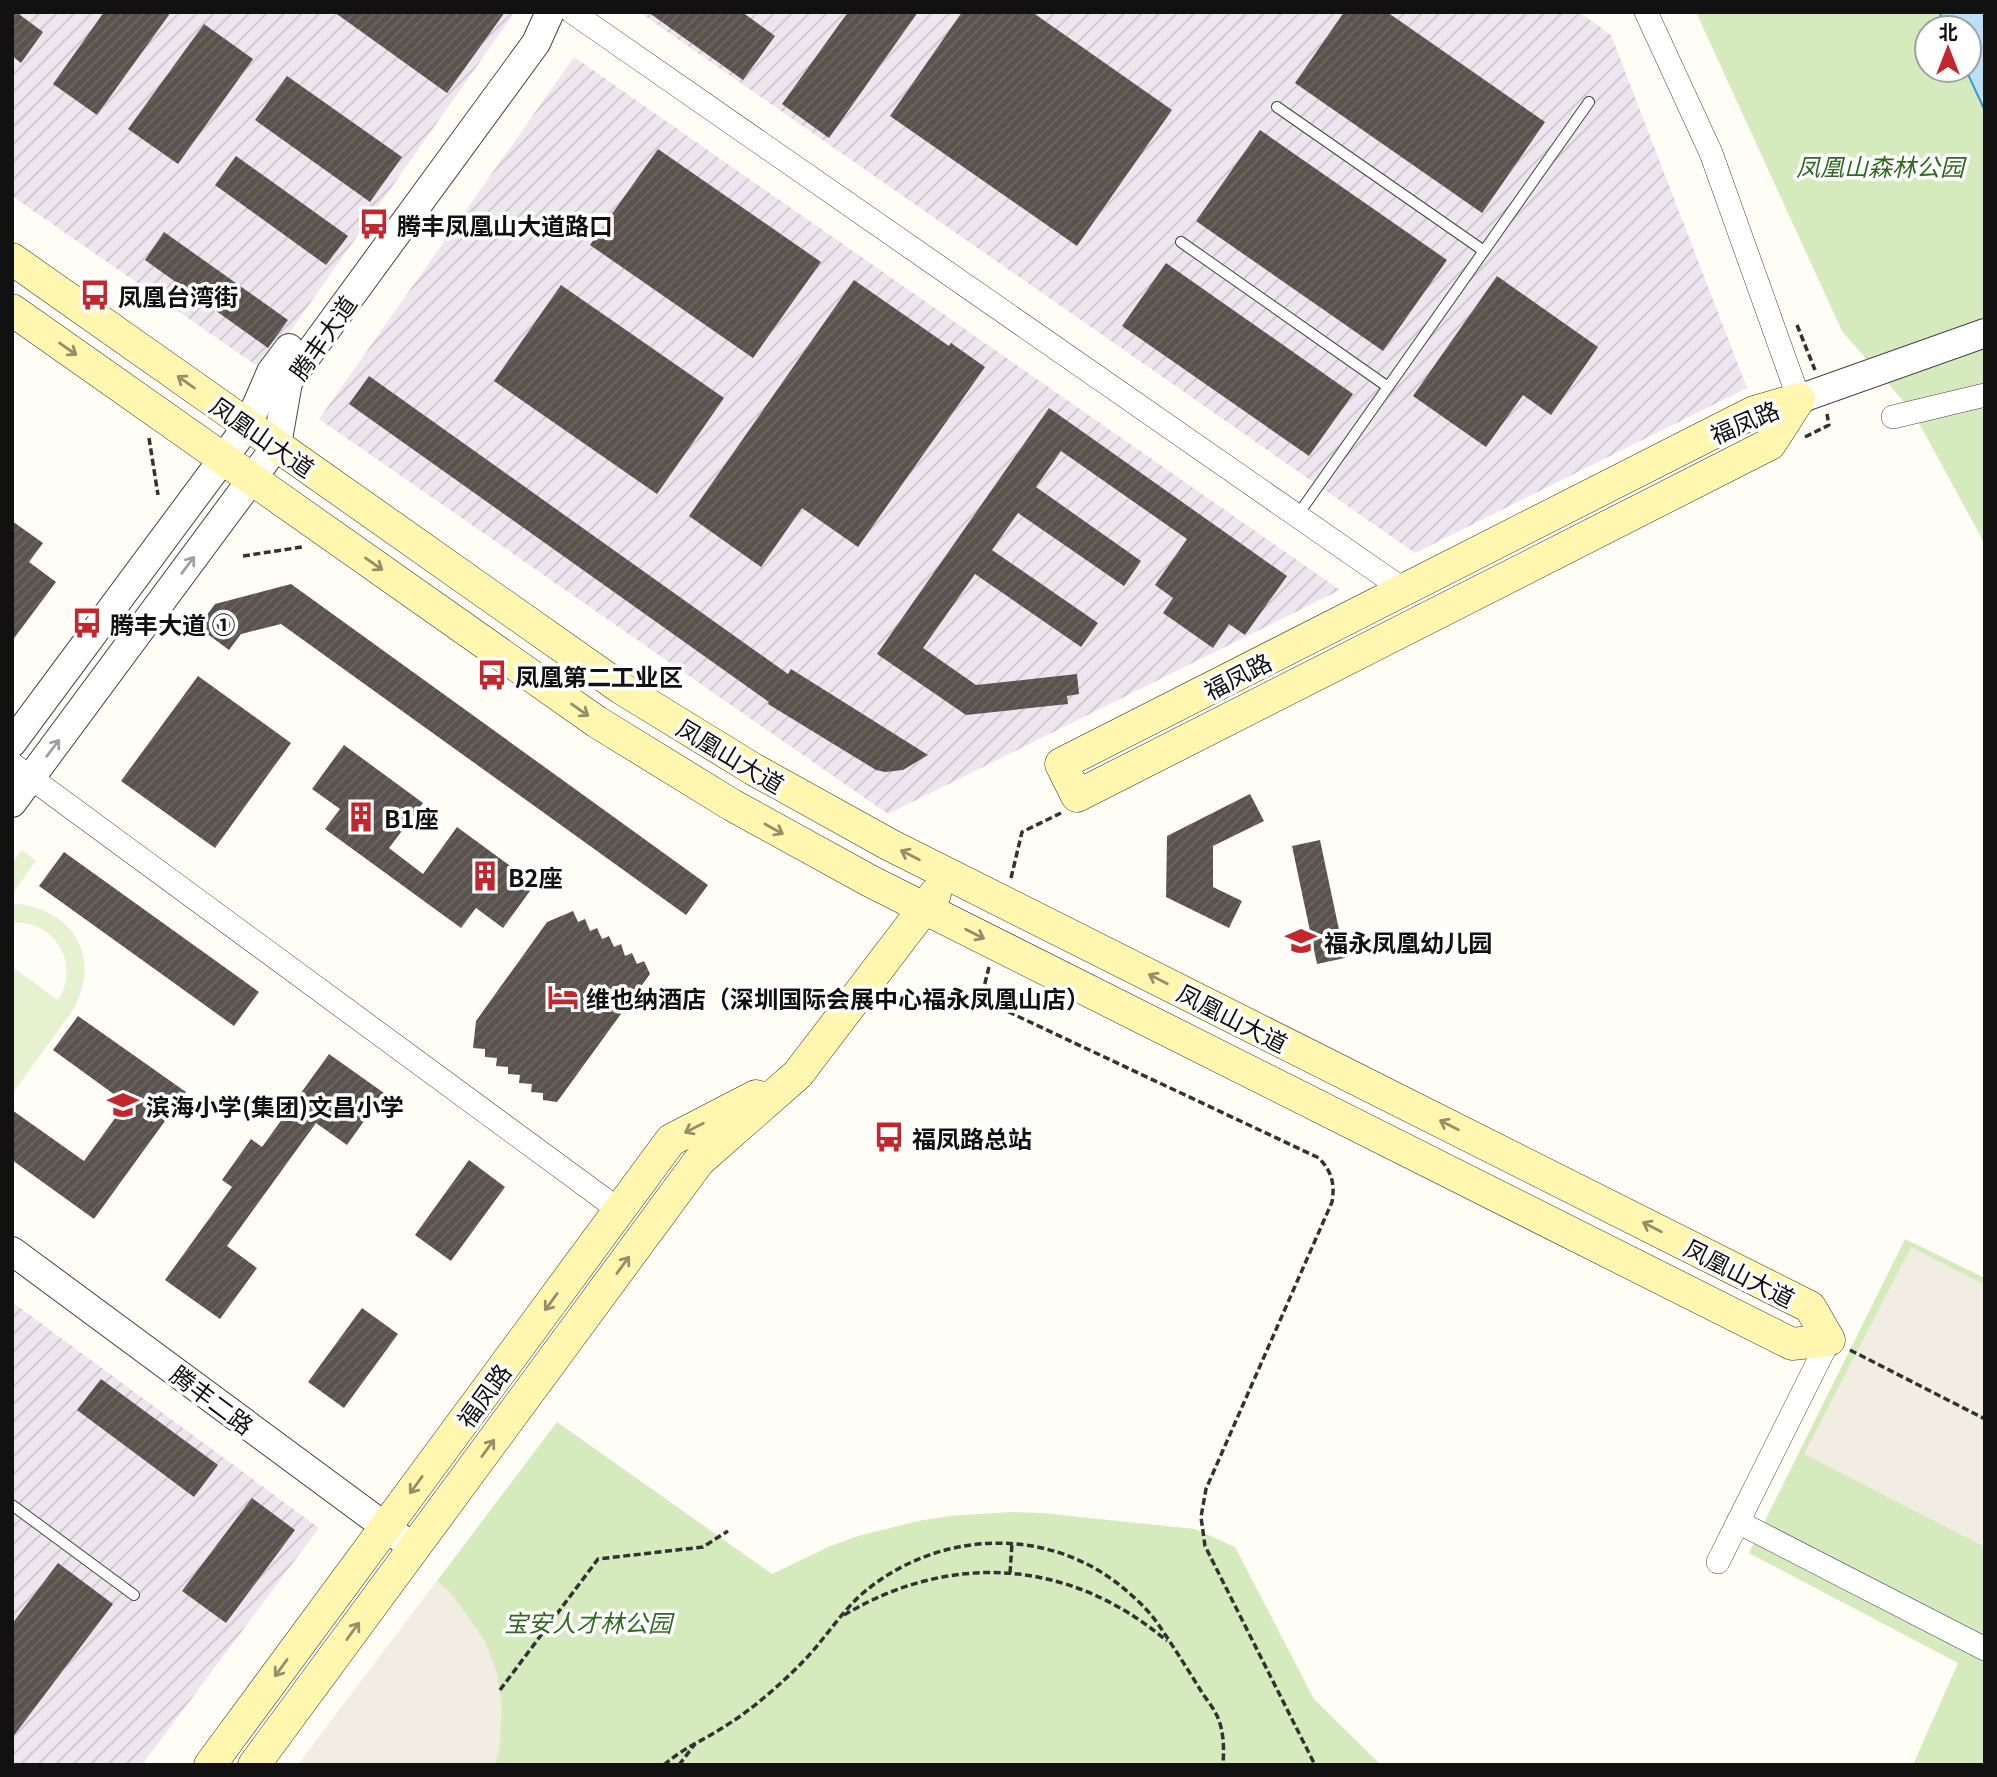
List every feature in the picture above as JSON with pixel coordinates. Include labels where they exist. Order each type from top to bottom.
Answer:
[{"type":"main road","name":"凤凰山大道","points":[[12,259],[632,695],[764,776],[949,875],[1810,1307],[1829,1340],[1792,1344],[923,908],[732,805],[597,722],[12,310]]},
{"type":"main road","name":"福凤路","points":[[1799,399],[1770,444],[1077,796],[1061,764],[1754,412],[1799,399]]},
{"type":"main road","name":"福凤路","points":[[254,1765],[699,1161],[798,1074],[949,875]]},
{"type":"main road","name":"福凤路","points":[[210,1765],[671,1140],[798,1074]]},
{"type":"street","name":"腾丰大道","points":[[12,743],[248,425],[271,372],[522,32],[543,12]]},
{"type":"street","name":"腾丰大道","points":[[12,803],[22,771],[277,445],[288,382],[536,43],[550,12]]},
{"type":"street","points":[[572,12],[1404,590]]},
{"type":"street","points":[[1646,12],[1711,153],[1799,399],[1985,333]]},
{"type":"street","points":[[1893,417],[1985,394]]},
{"type":"street","points":[[22,771],[619,1210]]},
{"type":"street","name":"腾丰二路","points":[[12,1251],[414,1548]]},
{"type":"street","points":[[1718,1562],[1829,1340]]},
{"type":"street","points":[[1738,1522],[1985,1649]]},
{"type":"lane","points":[[1297,516],[1589,102]]},
{"type":"lane","points":[[1277,107],[1484,251]]},
{"type":"lane","points":[[1181,242],[1388,387]]},
{"type":"lane","points":[[12,1505],[134,1595]]},
{"type":"path","points":[[148,436],[158,495]]},
{"type":"path","points":[[243,556],[302,547]]},
{"type":"path","points":[[981,999],[1319,1158],[1333,1178],[1332,1202],[1206,1489],[1201,1517],[1205,1546],[1315,1765]]},
{"type":"path","points":[[1829,1340],[1985,1419]]},
{"type":"path","points":[[500,1689],[598,1559],[702,1547],[729,1531]]},
{"type":"path","points":[[664,1765],[725,1727],[775,1688],[805,1659],[861,1594],[887,1575],[916,1559],[947,1548],[979,1543],[1012,1543],[1044,1548],[1076,1559],[1105,1574],[1131,1594],[1154,1618],[1218,1718],[1224,1749],[1223,1765]]},
{"type":"path","points":[[1010,1573],[1012,1543]]},
{"type":"path","points":[[839,1618],[870,1600],[903,1586],[974,1572],[1010,1573],[1046,1578],[1081,1588],[1114,1603],[1144,1622],[1172,1645]]},
{"type":"path","points":[[678,1765],[697,1742]]},
{"type":"shaded area","points":[[12,12],[515,12],[263,370],[12,196]]},
{"type":"shaded area","points":[[639,12],[1579,12],[1611,35],[1747,388],[1415,553]]},
{"type":"shaded area","points":[[574,57],[1340,590],[888,814],[319,419]]},
{"type":"shaded area","points":[[1911,1247],[1985,1285],[1985,1547],[1804,1454]]},
{"type":"shaded area","points":[[12,1302],[319,1528],[142,1765],[12,1765]]},
{"type":"shaded area","points":[[437,1581],[452,1594],[485,1641],[497,1673],[502,1707],[500,1746],[495,1765],[298,1765]]},
{"type":"green space","name":"凤凰山森林公园","points":[[1696,12],[1939,12],[1940,14],[1913,14],[1913,84],[1972,84],[1985,111],[1985,549],[1913,412],[1842,331]]},
{"type":"green space","points":[[22,850],[36,861],[12,894],[12,864]]},
{"type":"green space","points":[[12,905],[39,909],[69,928],[78,941],[83,956],[84,973],[81,991],[73,1010],[12,1094],[12,967],[58,1000],[67,973],[65,959],[52,936],[41,928],[12,923]]},
{"type":"green space","points":[[1905,1239],[1985,1278],[1985,1765],[1913,1765],[1958,1663],[1749,1553]]},
{"type":"green space","name":"宝安人才林公园","points":[[557,1422],[772,1574],[858,1536],[949,1516],[1042,1513],[1195,1529],[1235,1547],[1314,1699],[1381,1765],[298,1765]]},
{"type":"water","points":[[1939,12],[1985,12],[1985,111],[1972,84],[1983,84],[1983,14]]},
{"type":"building","points":[[12,12],[16,12],[43,32],[21,63],[12,56]]},
{"type":"building","points":[[104,12],[171,12],[97,115],[53,84]]},
{"type":"building","points":[[334,12],[505,12],[447,93]]},
{"type":"building","points":[[648,12],[742,12],[775,36],[743,80]]},
{"type":"building","points":[[848,12],[918,12],[829,138],[782,104]]},
{"type":"building","points":[[962,12],[1032,12],[1172,110],[1077,246],[890,116]]},
{"type":"building","points":[[1344,12],[1387,12],[1545,122],[1482,213],[1295,83]]},
{"type":"building","points":[[204,24],[253,59],[178,164],[128,129]]},
{"type":"building","points":[[287,76],[402,157],[370,202],[255,120]]},
{"type":"building","points":[[1260,130],[1447,260],[1383,351],[1196,221]]},
{"type":"building","points":[[658,149],[821,262],[753,358],[590,245]]},
{"type":"building","points":[[236,156],[348,236],[326,265],[215,185]]},
{"type":"building","points":[[164,232],[288,320],[268,348],[145,260]]},
{"type":"building","points":[[1166,263],[1353,394],[1309,456],[1122,326]]},
{"type":"building","points":[[1497,276],[1598,347],[1551,415],[1523,395],[1486,447],[1413,396]]},
{"type":"building","points":[[854,280],[949,346],[951,343],[985,367],[858,547],[802,508],[761,567],[689,516]]},
{"type":"building","points":[[561,285],[724,398],[657,494],[494,381]]},
{"type":"building","points":[[369,376],[788,674],[791,669],[928,755],[903,770],[876,770],[768,704],[769,702],[349,404]]},
{"type":"building","points":[[1049,408],[1287,576],[1245,635],[1229,624],[1213,648],[1163,613],[1173,598],[1155,585],[1187,539],[1061,451],[1036,487],[1141,561],[1124,586],[1018,513],[992,550],[1098,623],[1081,647],[975,574],[923,648],[976,685],[1077,674],[1079,694],[1067,696],[1068,704],[966,715],[877,654]]},
{"type":"building","points":[[12,521],[43,543],[29,562],[56,582],[12,641]]},
{"type":"building","points":[[291,584],[708,885],[686,915],[281,624],[241,634],[229,650],[198,627],[215,604]]},
{"type":"building","points":[[198,676],[291,743],[215,848],[121,781]]},
{"type":"building","points":[[344,745],[423,803],[389,848],[423,874],[457,827],[535,884],[503,928],[476,908],[461,928],[325,829],[340,809],[312,789]]},
{"type":"building","points":[[1250,794],[1264,821],[1213,846],[1213,887],[1242,901],[1229,928],[1166,897],[1167,836]]},
{"type":"building","points":[[1320,840],[1345,958],[1317,964],[1292,846]]},
{"type":"building","points":[[64,852],[259,992],[234,1026],[39,886]]},
{"type":"building","name":"维也纳酒店（深圳国际会展中心福永凤凰山店）","points":[[573,911],[578,922],[585,919],[590,931],[597,928],[602,939],[609,936],[614,947],[621,944],[625,956],[632,953],[637,964],[644,961],[650,974],[557,1102],[543,1100],[543,1093],[531,1092],[532,1084],[519,1083],[520,1075],[508,1074],[508,1067],[496,1066],[497,1058],[485,1057],[485,1049],[473,1048],[476,1021],[547,922]]},
{"type":"building","points":[[78,1016],[186,1092],[94,1219],[12,1160],[12,1110],[84,1161],[126,1103],[53,1050]]},
{"type":"building","points":[[329,1054],[384,1093],[347,1145],[316,1123],[227,1246],[257,1268],[220,1319],[165,1280],[232,1187],[222,1180],[251,1139],[262,1147]]},
{"type":"building","points":[[469,1160],[505,1187],[451,1261],[415,1235]]},
{"type":"building","points":[[362,1308],[398,1334],[344,1408],[308,1382]]},
{"type":"building","points":[[101,1379],[218,1465],[194,1497],[77,1410]]},
{"type":"building","points":[[252,1498],[295,1530],[226,1623],[182,1591]]},
{"type":"building","points":[[58,1563],[113,1604],[12,1738],[12,1624]]},
{"type":"place","name":"腾丰凤凰山大道路口","points":[[374,224]]},
{"type":"place","name":"凤凰台湾街","points":[[95,295]]},
{"type":"place","name":"腾丰大道 ①","points":[[87,623]]},
{"type":"place","name":"凤凰第二工业区","points":[[492,675]]},
{"type":"place","name":"B1座","points":[[361,817]]},
{"type":"place","name":"B2座","points":[[485,876]]},
{"type":"place","name":"福永凤凰幼儿园","points":[[1301,941]]},
{"type":"place","name":"维也纳酒店（深圳国际会展中心福永凤凰山店）","points":[[563,997]]},
{"type":"place","name":"滨海小学(集团)文昌小学","points":[[123,1105]]},
{"type":"place","name":"福凤路总站","points":[[889,1137]]}]
